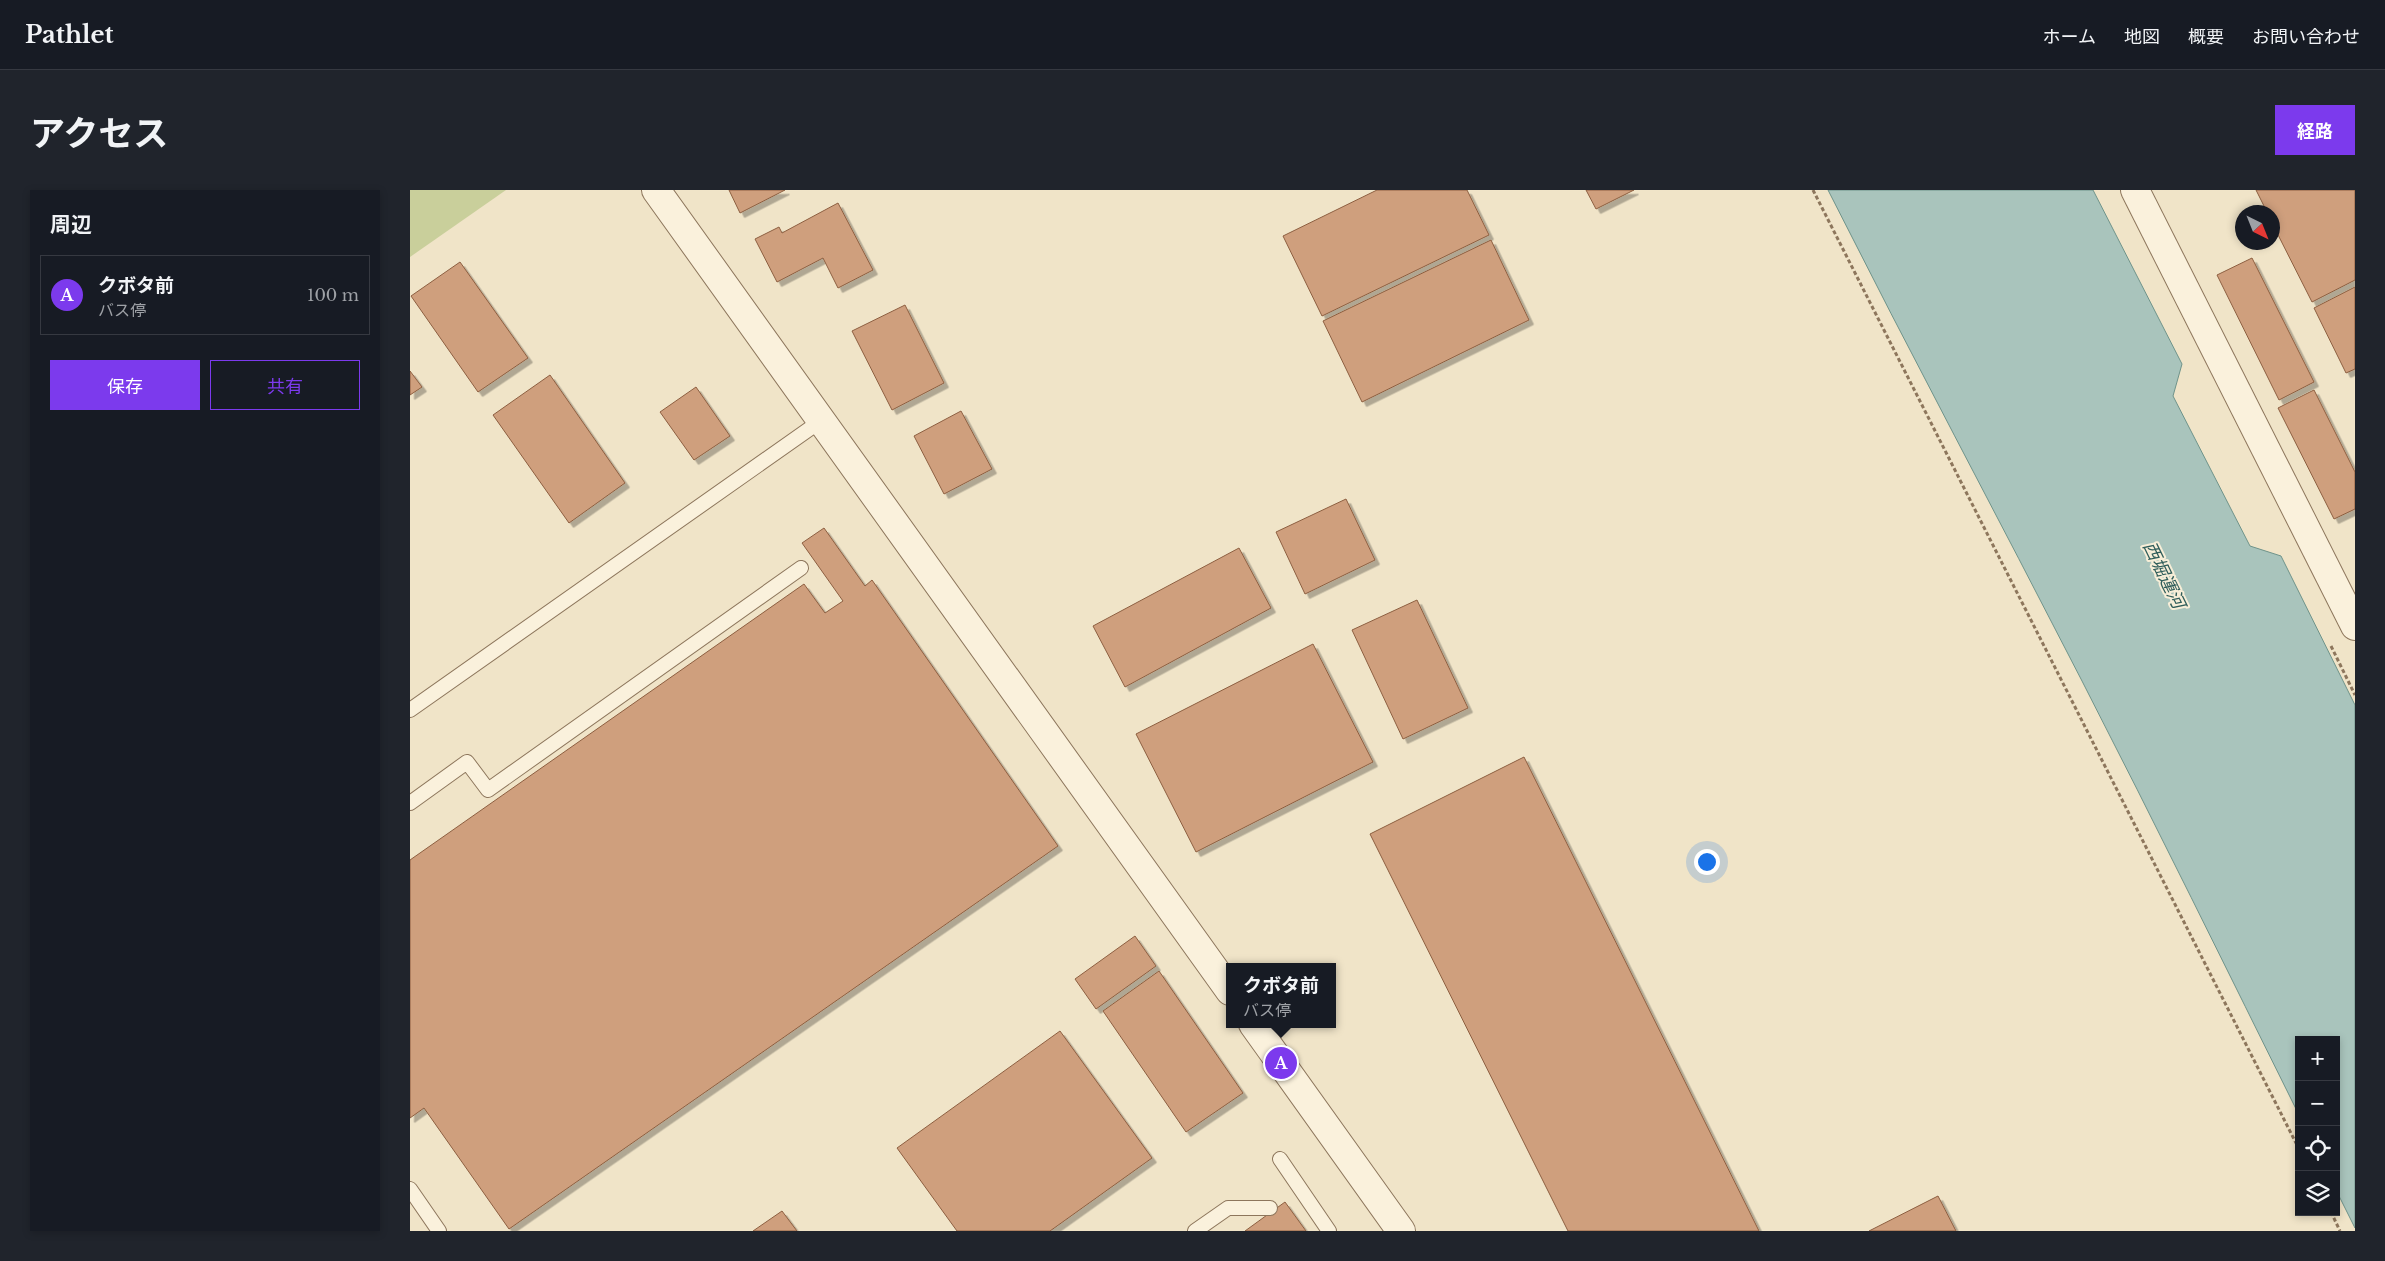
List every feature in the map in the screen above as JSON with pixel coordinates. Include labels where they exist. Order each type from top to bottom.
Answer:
[{"type":"street","points":[[656,190],[1226,985]]},
{"type":"street","points":[[2136,190],[2355,626]]},
{"type":"street","points":[[1257,1028],[1401,1231]]},
{"type":"lane","points":[[410,710],[822,420]]},
{"type":"lane","points":[[410,803],[467,762],[488,790],[802,568]]},
{"type":"lane","points":[[1280,1159],[1329,1231]]},
{"type":"lane","points":[[410,1190],[415,1208],[439,1231]]},
{"type":"lane","points":[[1195,1231],[1228,1208],[1270,1208]]},
{"type":"path","points":[[1813,190],[2295,1141]]},
{"type":"path","points":[[2333,1216],[2340,1231]]},
{"type":"green space","points":[[410,190],[506,190],[410,257]]},
{"type":"water","name":"西堀運河","points":[[1828,190],[2093,190],[2182,364],[2173,396],[2250,546],[2281,556],[2355,705],[2355,1228],[2340,1198],[2340,1036],[2295,1036],[2295,1107],[2110,735]]},
{"type":"building","points":[[729,190],[785,190],[740,213]]},
{"type":"building","points":[[1377,190],[1467,190],[1489,235],[1322,316],[1283,236]]},
{"type":"building","points":[[1586,190],[1634,190],[1596,209]]},
{"type":"building","points":[[2256,190],[2355,190],[2355,280],[2312,302],[2280,239],[2280,205],[2264,205]]},
{"type":"building","points":[[838,203],[873,270],[838,288],[823,258],[777,282],[755,239],[779,227],[782,233]]},
{"type":"building","points":[[1491,240],[1529,320],[1362,402],[1323,321]]},
{"type":"building","points":[[2252,258],[2314,382],[2279,400],[2217,275]]},
{"type":"building","points":[[460,262],[528,358],[478,392],[411,296]]},
{"type":"building","points":[[2355,287],[2355,369],[2346,373],[2314,308]]},
{"type":"building","points":[[905,305],[944,383],[892,410],[852,331]]},
{"type":"building","points":[[410,371],[422,387],[410,395]]},
{"type":"building","points":[[550,375],[625,483],[569,523],[493,415]]},
{"type":"building","points":[[696,387],[730,436],[694,460],[660,412]]},
{"type":"building","points":[[2314,390],[2355,472],[2355,509],[2334,519],[2278,408]]},
{"type":"building","points":[[961,411],[992,469],[944,494],[914,436]]},
{"type":"building","points":[[1346,499],[1375,560],[1305,594],[1276,532]]},
{"type":"building","points":[[824,528],[865,586],[872,580],[1058,846],[509,1229],[424,1108],[410,1118],[410,860],[804,584],[825,613],[843,601],[802,543]]},
{"type":"building","points":[[1239,548],[1271,608],[1125,687],[1093,626]]},
{"type":"building","points":[[1417,600],[1468,708],[1403,739],[1352,630]]},
{"type":"building","points":[[1313,644],[1373,762],[1196,852],[1136,734]]},
{"type":"building","points":[[1524,757],[1759,1231],[1568,1231],[1370,834]]},
{"type":"building","points":[[1135,936],[1156,966],[1096,1009],[1075,979]]},
{"type":"building","points":[[1159,971],[1243,1093],[1186,1132],[1103,1011]]},
{"type":"building","points":[[1060,1031],[1152,1158],[1050,1231],[957,1231],[897,1148]]},
{"type":"building","points":[[1938,1196],[1956,1231],[1869,1231]]},
{"type":"building","points":[[1285,1202],[1306,1231],[1245,1231]]},
{"type":"building","points":[[782,1211],[797,1231],[753,1231]]},
{"type":"place","name":"クボタ前","points":[[1281,1063]]}]
